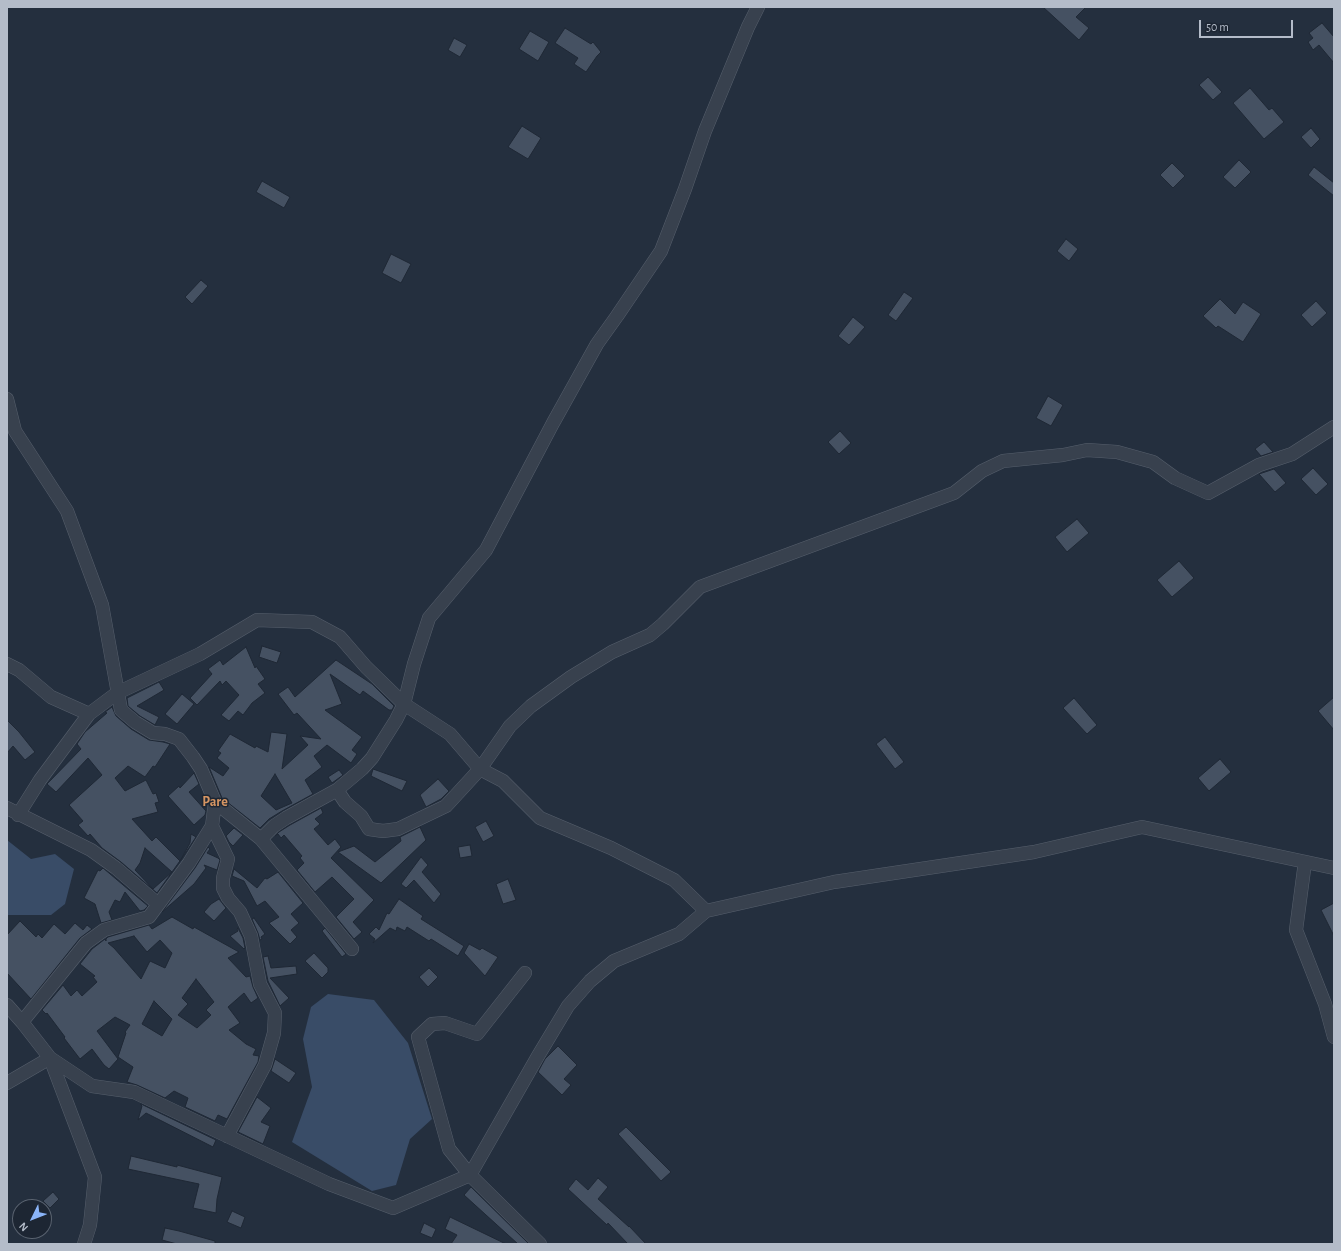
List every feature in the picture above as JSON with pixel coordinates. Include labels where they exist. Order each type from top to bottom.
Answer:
[{"type":"street","points":[[261,839],[267,832],[286,818],[336,790],[362,769],[372,758],[404,704],[414,664],[430,618],[486,550],[553,423],[597,344],[661,251],[705,131],[748,27],[758,7]]},
{"type":"street","points":[[7,399],[15,431],[67,511],[102,605],[121,710],[135,722],[153,733],[165,734],[179,739],[194,757],[201,769],[215,802],[261,839],[352,949]]},
{"type":"street","points":[[336,790],[345,802],[362,816],[369,829],[398,829],[446,806],[480,769],[510,726],[531,706],[571,676],[612,652],[650,635],[700,587],[954,493],[982,471],[1003,461],[1063,455],[1087,450],[1117,452],[1153,462],[1175,478],[1208,493],[1259,465],[1292,454],[1334,426]]},
{"type":"street","points":[[158,904],[116,868],[90,850],[12,811],[40,780],[89,714],[118,693],[200,654],[257,620],[312,622],[340,637],[366,667],[404,704],[450,734],[480,769],[503,781],[540,818],[611,848],[674,880],[706,911]]},
{"type":"street","points":[[7,664],[19,670],[51,697],[89,714]]},
{"type":"street","points":[[22,1022],[86,943],[104,930],[149,917],[189,863],[212,826],[215,802]]},
{"type":"street","points":[[212,826],[228,859],[223,878],[223,888],[228,898],[240,912],[251,936],[260,984],[275,1013],[274,1034],[265,1065],[227,1136]]},
{"type":"street","points":[[50,1058],[92,1086],[134,1092],[329,1184],[393,1208],[470,1175],[568,1006],[590,981],[614,961],[679,934],[706,911],[834,882],[1034,852],[1142,827],[1334,868]]},
{"type":"street","points":[[1305,862],[1296,930],[1325,1004],[1334,1037]]},
{"type":"street","points":[[525,973],[477,1034],[445,1023],[432,1024],[418,1038],[449,1149],[470,1175],[540,1244]]},
{"type":"street","points":[[7,1005],[50,1058],[95,1177],[90,1225],[84,1244]]},
{"type":"street","points":[[7,1083],[50,1058]]},
{"type":"water","points":[[7,840],[31,859],[55,854],[74,869],[65,904],[51,915],[7,915]]},
{"type":"water","points":[[328,994],[374,1000],[408,1043],[432,1119],[410,1139],[396,1185],[372,1191],[292,1142],[312,1087],[303,1039],[311,1007]]},
{"type":"building","points":[[1043,7],[1086,7],[1076,17],[1089,28],[1079,40]]},
{"type":"building","points":[[1322,23],[1334,37],[1334,63],[1319,45],[1313,50],[1308,42],[1313,38],[1309,33]]},
{"type":"building","points":[[565,28],[591,44],[593,42],[601,52],[586,72],[574,64],[578,58],[555,43]]},
{"type":"building","points":[[530,31],[549,42],[538,61],[519,49]]},
{"type":"building","points":[[454,38],[467,45],[460,57],[448,50]]},
{"type":"building","points":[[1208,77],[1222,92],[1213,100],[1199,85]]},
{"type":"building","points":[[1250,88],[1269,110],[1272,108],[1284,122],[1264,139],[1233,103]]},
{"type":"building","points":[[522,126],[541,138],[528,159],[508,147]]},
{"type":"building","points":[[1311,128],[1320,139],[1311,148],[1301,137]]},
{"type":"building","points":[[1239,160],[1251,172],[1235,188],[1223,177]]},
{"type":"building","points":[[1172,163],[1185,176],[1173,188],[1160,175]]},
{"type":"building","points":[[1314,167],[1334,183],[1334,196],[1308,175]]},
{"type":"building","points":[[262,181],[290,197],[284,208],[256,192]]},
{"type":"building","points":[[1066,239],[1078,249],[1069,261],[1057,251]]},
{"type":"building","points":[[391,254],[411,264],[401,283],[382,273]]},
{"type":"building","points":[[201,280],[208,286],[192,304],[185,297]]},
{"type":"building","points":[[904,292],[913,298],[896,321],[888,315]]},
{"type":"building","points":[[1220,299],[1235,314],[1243,302],[1261,314],[1243,342],[1218,326],[1216,328],[1203,316]]},
{"type":"building","points":[[1316,301],[1327,313],[1312,327],[1301,315]]},
{"type":"building","points":[[853,317],[865,327],[849,345],[838,336]]},
{"type":"building","points":[[1048,396],[1063,405],[1051,426],[1036,418]]},
{"type":"building","points":[[840,431],[851,443],[839,454],[828,442]]},
{"type":"building","points":[[1264,442],[1273,452],[1261,456],[1255,449]]},
{"type":"building","points":[[1313,468],[1328,484],[1316,495],[1301,479]]},
{"type":"building","points":[[1274,469],[1286,483],[1275,492],[1259,474]]},
{"type":"building","points":[[1077,519],[1089,533],[1067,552],[1055,537]]},
{"type":"building","points":[[1179,561],[1194,578],[1172,597],[1157,580]]},
{"type":"building","points":[[262,646],[281,652],[277,663],[259,657]]},
{"type":"building","points":[[246,647],[255,668],[256,666],[265,679],[258,684],[265,693],[252,703],[243,715],[238,711],[229,721],[221,715],[239,695],[226,681],[222,685],[220,681],[197,705],[190,698],[212,674],[208,669],[220,660],[223,665]]},
{"type":"building","points":[[336,660],[372,684],[394,706],[392,710],[389,710],[363,691],[360,695],[330,674],[342,704],[325,710],[362,737],[352,750],[357,754],[351,763],[327,745],[314,756],[322,767],[305,780],[313,794],[269,819],[260,828],[222,798],[209,767],[223,776],[229,768],[217,758],[221,753],[218,751],[230,734],[255,748],[256,746],[268,752],[271,732],[287,734],[282,769],[308,745],[300,736],[321,739],[297,713],[294,715],[278,694],[288,687],[295,697]],"holes":[[[275,774],[292,803],[276,810],[261,796]]]},
{"type":"building","points":[[159,682],[164,690],[137,706],[159,717],[155,725],[140,716],[128,706],[127,698]]},
{"type":"building","points":[[182,694],[194,704],[177,724],[165,714]]},
{"type":"building","points":[[1334,697],[1334,730],[1318,711]]},
{"type":"building","points":[[1074,698],[1097,725],[1087,734],[1063,708]]},
{"type":"building","points":[[112,707],[116,716],[131,729],[149,740],[170,744],[155,767],[153,766],[145,777],[128,766],[115,778],[125,791],[146,780],[153,794],[156,793],[159,802],[155,803],[158,812],[132,819],[152,841],[156,837],[180,861],[157,893],[102,848],[90,834],[88,836],[78,825],[83,821],[69,805],[102,775],[88,758],[56,792],[47,784],[81,749],[77,744],[85,732],[107,713],[105,712]],"holes":[[[145,848],[172,872],[153,889],[135,870],[140,863]]]},
{"type":"building","points":[[7,720],[35,752],[25,760],[13,746],[7,753]]},
{"type":"building","points":[[885,737],[904,762],[895,769],[876,744]]},
{"type":"building","points":[[1220,759],[1231,772],[1209,791],[1198,778]]},
{"type":"building","points":[[373,769],[407,781],[402,791],[371,776]]},
{"type":"building","points":[[339,770],[343,775],[332,783],[328,777]]},
{"type":"building","points":[[194,773],[199,784],[189,792],[206,811],[205,815],[194,825],[168,796],[179,786],[180,788]]},
{"type":"building","points":[[438,779],[449,791],[441,799],[426,807],[420,795]]},
{"type":"building","points":[[321,808],[323,813],[315,819],[320,824],[314,829],[328,845],[335,839],[341,847],[331,858],[374,900],[353,922],[362,932],[354,939],[336,917],[354,899],[332,877],[315,892],[297,870],[304,863],[300,858],[302,856],[284,835],[281,838],[278,834],[275,836],[290,825]]},
{"type":"building","points":[[486,821],[494,836],[483,842],[475,827]]},
{"type":"building","points":[[420,827],[426,840],[381,883],[338,852],[354,846],[375,862],[401,841],[400,837]]},
{"type":"building","points":[[234,828],[243,835],[233,846],[226,836]]},
{"type":"building","points":[[191,834],[196,837],[180,860],[190,843]]},
{"type":"building","points":[[470,845],[472,856],[460,858],[458,847]]},
{"type":"building","points":[[208,847],[210,849],[207,853],[220,860],[217,870],[204,865],[206,868],[194,884],[162,912],[195,868]]},
{"type":"building","points":[[421,857],[428,865],[422,872],[441,894],[434,903],[414,880],[406,888],[401,884]]},
{"type":"building","points":[[103,868],[148,906],[144,910],[140,911],[125,892],[120,902],[115,900],[109,912],[112,920],[101,923],[95,904],[84,898],[98,870],[100,871]]},
{"type":"building","points":[[234,869],[257,888],[265,878],[267,879],[278,872],[303,903],[291,914],[299,923],[291,930],[297,937],[290,944],[269,923],[279,917],[265,901],[257,906],[244,881],[232,876]]},
{"type":"building","points":[[508,879],[516,900],[503,904],[496,884]]},
{"type":"building","points":[[219,899],[226,908],[214,921],[204,912],[211,904]]},
{"type":"building","points":[[399,899],[423,916],[421,919],[464,946],[458,956],[431,939],[429,941],[407,927],[405,931],[397,927],[396,931],[390,928],[373,943],[375,939],[369,934],[376,927],[379,930],[387,913],[389,914]]},
{"type":"building","points":[[1334,903],[1334,936],[1321,910]]},
{"type":"building","points":[[172,917],[193,929],[194,927],[239,952],[228,958],[246,977],[250,976],[258,998],[251,1003],[244,993],[228,1007],[240,1023],[229,1030],[246,1044],[256,1049],[253,1055],[259,1056],[258,1062],[227,1119],[218,1115],[215,1121],[185,1107],[188,1098],[174,1091],[165,1098],[127,1082],[133,1067],[118,1057],[126,1033],[125,1032],[130,1025],[115,1017],[97,1031],[118,1059],[109,1069],[104,1065],[92,1049],[80,1059],[47,1013],[46,1014],[42,1010],[63,985],[71,996],[77,990],[82,996],[97,982],[93,977],[95,976],[80,964],[92,949],[105,939],[106,941],[108,937],[149,925],[152,929]],"holes":[[[134,936],[147,952],[160,940],[172,953],[165,968],[150,961],[141,979],[108,943]],[[196,979],[214,1002],[206,1010],[211,1015],[197,1028],[178,1015],[188,1004],[182,998]],[[154,1001],[172,1019],[162,1036],[142,1024]]]},
{"type":"building","points":[[254,918],[265,934],[260,940],[252,919]]},
{"type":"building","points":[[20,921],[36,937],[38,934],[42,938],[54,924],[65,934],[75,923],[83,930],[87,925],[92,929],[80,938],[31,999],[7,973],[7,935]]},
{"type":"building","points":[[238,928],[243,938],[244,949],[230,936],[238,931]]},
{"type":"building","points":[[325,928],[346,954],[342,957],[322,931]]},
{"type":"building","points":[[469,944],[480,950],[482,948],[498,957],[485,976],[464,953]]},
{"type":"building","points":[[314,953],[328,968],[328,972],[322,978],[305,961]]},
{"type":"building","points":[[268,956],[271,968],[296,966],[297,974],[270,978],[289,998],[280,1006],[268,981],[263,957]]},
{"type":"building","points":[[429,968],[438,977],[428,987],[419,977]]},
{"type":"building","points":[[558,1046],[577,1065],[564,1079],[571,1085],[562,1095],[538,1072],[545,1059]]},
{"type":"building","points":[[275,1059],[296,1073],[289,1083],[271,1071]]},
{"type":"building","points":[[257,1097],[271,1108],[261,1122],[270,1126],[263,1144],[238,1132]]},
{"type":"building","points":[[141,1104],[216,1140],[213,1147],[146,1113],[138,1120],[142,1106]]},
{"type":"building","points":[[626,1127],[671,1172],[661,1181],[618,1134]]},
{"type":"building","points":[[131,1156],[177,1167],[177,1165],[222,1177],[217,1199],[216,1213],[193,1208],[199,1184],[128,1169]]},
{"type":"building","points":[[598,1178],[608,1187],[598,1199],[629,1226],[646,1244],[628,1244],[608,1223],[607,1225],[568,1189],[576,1179],[588,1190]]},
{"type":"building","points":[[471,1187],[529,1244],[518,1244],[464,1195]]},
{"type":"building","points":[[53,1192],[59,1199],[52,1206],[52,1199],[45,1199]]},
{"type":"building","points":[[232,1211],[245,1217],[241,1228],[227,1222]]},
{"type":"building","points":[[450,1217],[506,1244],[451,1244],[457,1235],[445,1229]]},
{"type":"building","points":[[424,1223],[436,1229],[432,1238],[420,1233]]},
{"type":"building","points":[[165,1228],[215,1241],[215,1244],[177,1244],[162,1240]]},
{"type":"district","name":"Pare","points":[[215,802]]}]
